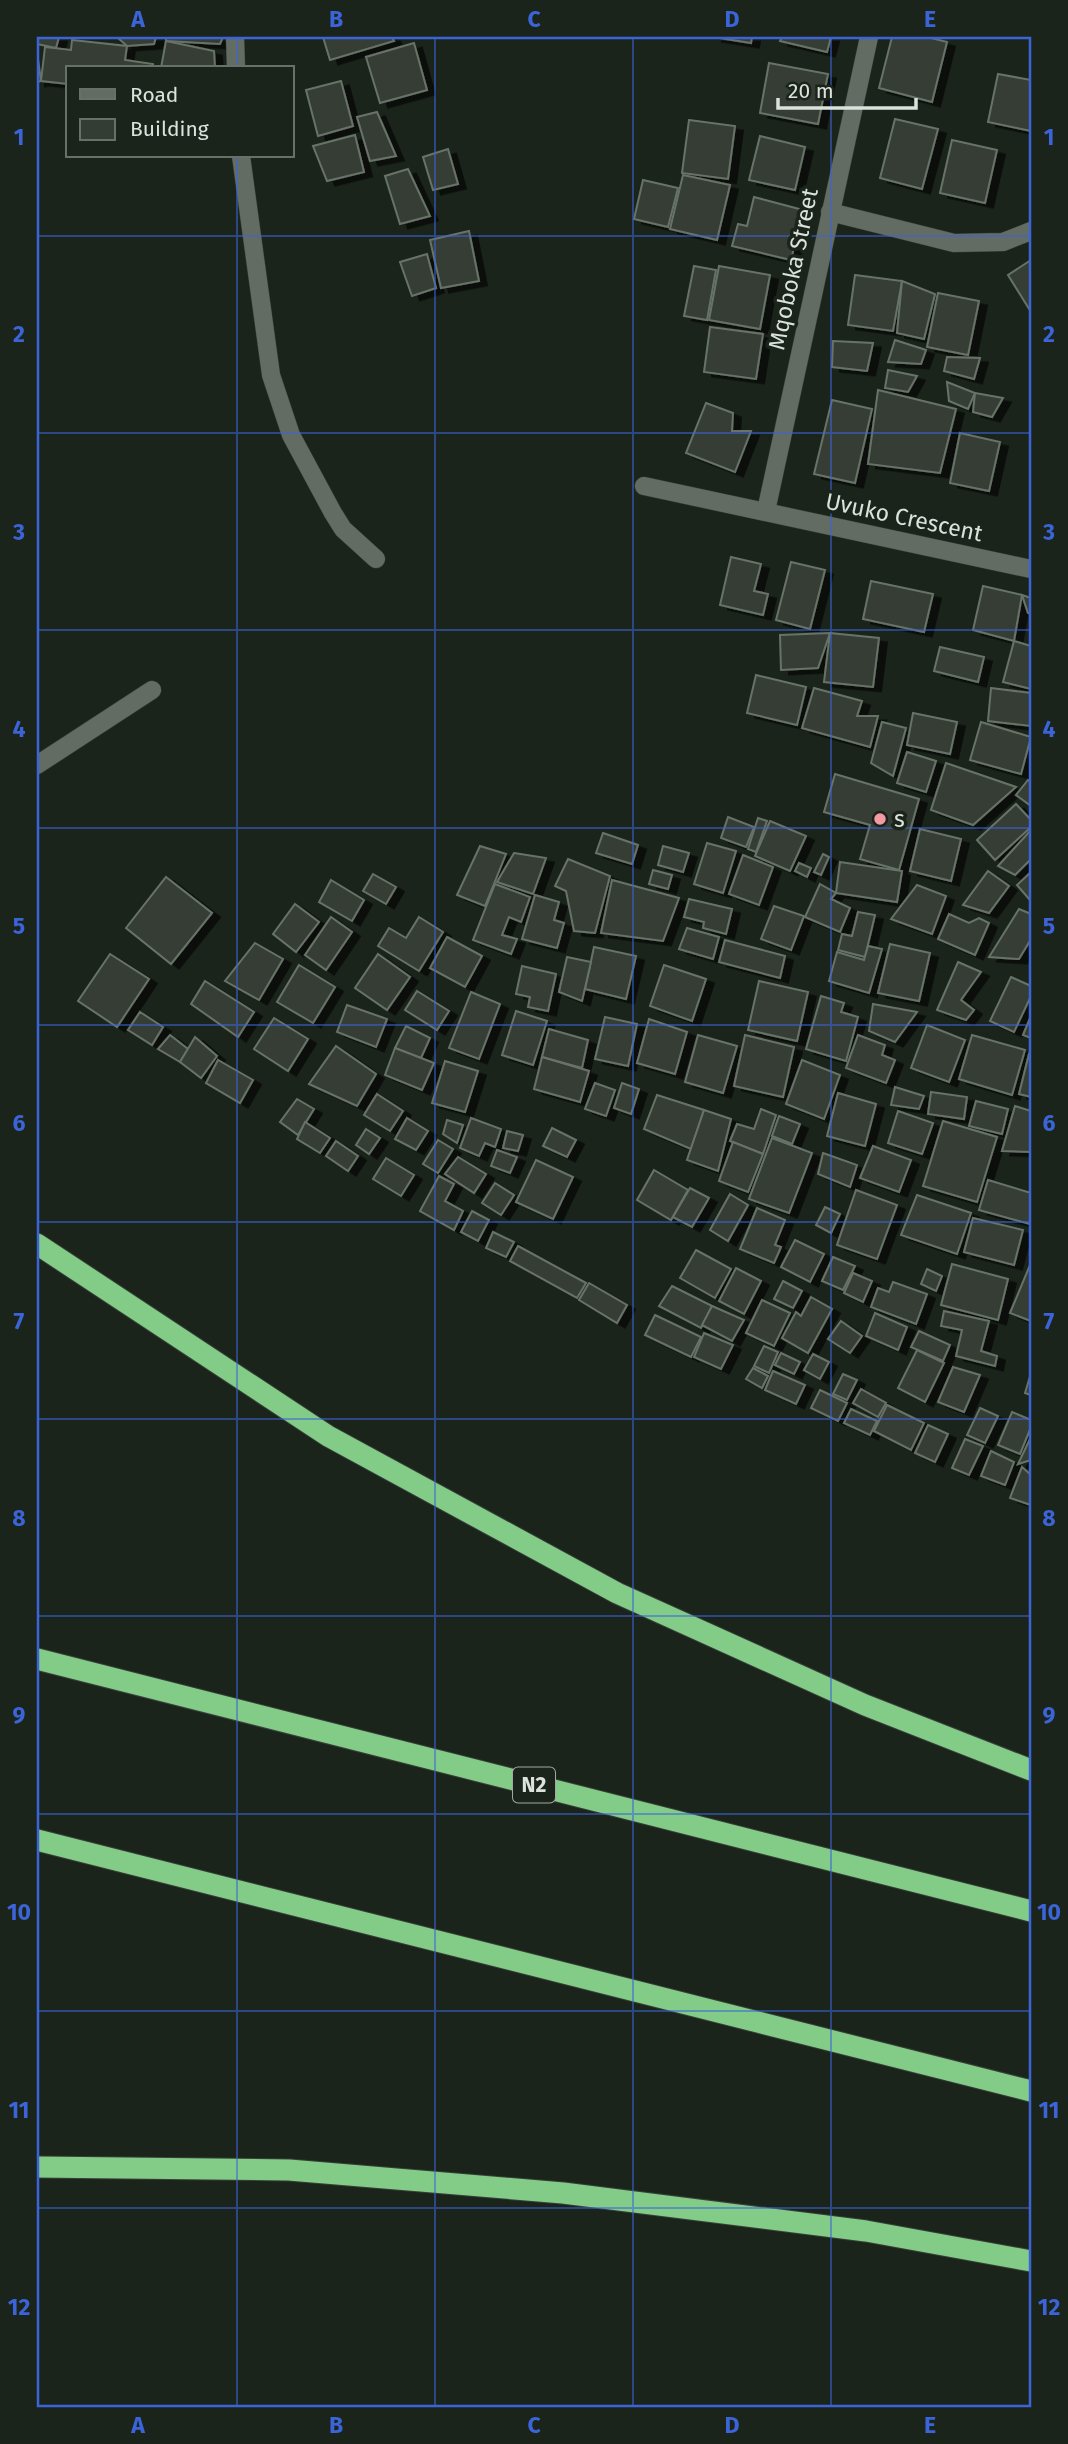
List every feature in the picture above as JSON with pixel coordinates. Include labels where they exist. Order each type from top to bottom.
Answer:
[{"type":"highway","points":[[37,1244],[328,1436],[617,1593],[865,1705],[1031,1770]]},
{"type":"highway","name":"N2","points":[[37,1659],[1031,1911]]},
{"type":"highway","points":[[37,1840],[1031,2091]]},
{"type":"highway","points":[[37,2167],[289,2170],[563,2193],[866,2231],[1031,2261]]},
{"type":"street","points":[[235,37],[236,66]]},
{"type":"street","name":"Mqoboka Street","points":[[766,511],[869,37]]},
{"type":"street","points":[[241,158],[271,375],[291,435],[343,529],[376,559]]},
{"type":"street","points":[[830,212],[954,243],[1003,242],[1031,231]]},
{"type":"street","name":"Uvuko Crescent","points":[[645,486],[1031,569]]},
{"type":"street","points":[[37,765],[152,690]]},
{"type":"building","points":[[37,37],[59,37],[56,48],[37,44]]},
{"type":"building","points":[[117,37],[156,37],[154,44],[127,46]]},
{"type":"building","points":[[166,37],[223,37],[220,44],[166,41]]},
{"type":"building","points":[[323,37],[392,37],[394,41],[330,60]]},
{"type":"building","points":[[713,37],[752,37],[751,43]]},
{"type":"building","points":[[782,37],[831,37],[827,52],[780,41]]},
{"type":"building","points":[[892,37],[927,37],[947,42],[932,102],[879,88]]},
{"type":"building","points":[[72,40],[127,46],[125,60],[153,66],[66,66],[66,84],[41,81],[45,47],[71,50]]},
{"type":"building","points":[[166,41],[214,51],[215,66],[161,66]]},
{"type":"building","points":[[414,43],[427,90],[380,103],[366,57]]},
{"type":"building","points":[[37,52],[41,81],[37,82]]},
{"type":"building","points":[[769,63],[828,74],[818,124],[760,113]]},
{"type":"building","points":[[998,74],[1031,80],[1031,131],[988,122]]},
{"type":"building","points":[[341,81],[353,126],[318,136],[306,90]]},
{"type":"building","points":[[377,112],[396,156],[370,161],[357,117]]},
{"type":"building","points":[[895,119],[938,129],[922,189],[880,178]]},
{"type":"building","points":[[689,120],[735,126],[728,179],[682,173]]},
{"type":"building","points":[[355,135],[364,172],[327,181],[313,146]]},
{"type":"building","points":[[760,136],[805,147],[795,190],[749,180]]},
{"type":"building","points":[[952,140],[997,150],[985,203],[940,193]]},
{"type":"building","points":[[448,149],[458,184],[433,190],[423,157]]},
{"type":"building","points":[[408,169],[430,216],[400,224],[385,176]]},
{"type":"building","points":[[683,175],[730,185],[717,240],[670,229]]},
{"type":"building","points":[[643,180],[678,188],[668,227],[634,219]]},
{"type":"building","points":[[754,197],[803,210],[791,260],[732,246],[738,224],[747,226]]},
{"type":"building","points":[[469,231],[479,281],[441,288],[430,240]]},
{"type":"building","points":[[427,254],[436,288],[412,296],[400,262]]},
{"type":"building","points":[[1031,260],[1031,312],[1008,275]]},
{"type":"building","points":[[694,266],[716,270],[707,320],[684,316]]},
{"type":"building","points":[[719,266],[770,275],[760,329],[709,320]]},
{"type":"building","points":[[855,275],[902,281],[893,331],[848,325]]},
{"type":"building","points":[[902,281],[935,294],[924,339],[897,333]]},
{"type":"building","points":[[938,293],[979,301],[968,355],[927,347]]},
{"type":"building","points":[[710,327],[763,334],[756,379],[704,372]]},
{"type":"building","points":[[895,340],[926,350],[921,364],[888,362]]},
{"type":"building","points":[[833,341],[873,343],[867,371],[832,367]]},
{"type":"building","points":[[947,357],[980,358],[974,379],[944,371]]},
{"type":"building","points":[[888,370],[917,376],[908,392],[885,388]]},
{"type":"building","points":[[947,382],[975,393],[968,409],[949,401]]},
{"type":"building","points":[[878,390],[956,409],[940,473],[868,464]]},
{"type":"building","points":[[975,393],[1003,398],[992,417],[973,412]]},
{"type":"building","points":[[832,400],[872,409],[855,483],[814,474]]},
{"type":"building","points":[[706,403],[733,413],[732,431],[751,431],[735,472],[686,453]]},
{"type":"building","points":[[960,433],[1000,442],[989,491],[950,483]]},
{"type":"building","points":[[731,557],[761,564],[754,591],[768,594],[763,615],[720,605]]},
{"type":"building","points":[[791,562],[825,570],[810,629],[776,620]]},
{"type":"building","points":[[871,581],[933,594],[924,632],[863,619]]},
{"type":"building","points":[[983,586],[1022,595],[1014,641],[973,630]]},
{"type":"building","points":[[1022,595],[1031,598],[1031,614],[1028,613]]},
{"type":"building","points":[[830,633],[818,668],[781,670],[780,635]]},
{"type":"building","points":[[830,633],[879,638],[873,687],[824,682]]},
{"type":"building","points":[[1014,641],[1031,646],[1031,689],[1003,682]]},
{"type":"building","points":[[940,647],[984,657],[978,682],[934,671]]},
{"type":"building","points":[[756,675],[806,687],[797,725],[747,713]]},
{"type":"building","points":[[814,688],[862,701],[857,716],[878,716],[870,747],[802,728]]},
{"type":"building","points":[[991,688],[1031,693],[1031,726],[988,721]]},
{"type":"building","points":[[913,713],[957,722],[950,754],[907,745]]},
{"type":"building","points":[[882,722],[906,728],[893,776],[871,763]]},
{"type":"building","points":[[981,722],[1031,737],[1021,774],[970,760]]},
{"type":"building","points":[[907,752],[936,761],[926,792],[897,783]]},
{"type":"building","points":[[946,763],[1016,787],[973,825],[931,810]]},
{"type":"building","name":"s","points":[[835,774],[919,799],[899,870],[860,859],[870,825],[824,812]]},
{"type":"building","points":[[1028,780],[1031,782],[1031,806],[1016,795]]},
{"type":"building","points":[[1016,804],[1031,820],[1031,827],[995,860],[977,840]]},
{"type":"building","points":[[728,817],[754,827],[746,847],[721,838]]},
{"type":"building","points":[[758,818],[767,821],[756,852],[748,849]]},
{"type":"building","points":[[770,821],[806,836],[790,871],[755,856]]},
{"type":"building","points":[[920,829],[961,839],[951,881],[910,871]]},
{"type":"building","points":[[1031,830],[1031,859],[1015,875],[998,866]]},
{"type":"building","points":[[603,833],[638,845],[632,864],[596,853]]},
{"type":"building","points":[[707,843],[736,851],[723,893],[694,884]]},
{"type":"building","points":[[480,846],[506,854],[485,906],[457,895]]},
{"type":"building","points":[[663,846],[689,853],[683,872],[658,865]]},
{"type":"building","points":[[514,853],[546,858],[533,894],[497,882]]},
{"type":"building","points":[[823,854],[829,857],[821,875],[814,872]]},
{"type":"building","points":[[743,855],[773,867],[759,905],[729,894]]},
{"type":"building","points":[[568,859],[610,876],[595,933],[574,931],[566,891],[555,886]]},
{"type":"building","points":[[840,862],[902,871],[897,902],[836,893]]},
{"type":"building","points":[[799,863],[811,868],[807,877],[795,871]]},
{"type":"building","points":[[653,870],[672,875],[668,889],[649,884]]},
{"type":"building","points":[[988,871],[1009,886],[989,913],[963,905]]},
{"type":"building","points":[[1031,872],[1031,898],[1029,899],[1017,885]]},
{"type":"building","points":[[373,874],[396,887],[386,904],[363,891]]},
{"type":"building","points":[[166,877],[212,913],[171,964],[126,928]]},
{"type":"building","points":[[331,880],[364,900],[352,921],[319,902]]},
{"type":"building","points":[[612,880],[679,898],[663,941],[601,933]]},
{"type":"building","points":[[495,884],[530,897],[521,922],[509,917],[502,935],[517,939],[511,954],[473,940]]},
{"type":"building","points":[[820,884],[836,893],[831,899],[850,908],[840,932],[805,917]]},
{"type":"building","points":[[917,885],[946,896],[932,934],[891,919]]},
{"type":"building","points":[[535,895],[559,902],[554,920],[564,923],[557,948],[522,939]]},
{"type":"building","points":[[689,899],[732,909],[726,934],[703,928],[704,922],[684,917]]},
{"type":"building","points":[[295,904],[319,922],[296,952],[273,934]]},
{"type":"building","points":[[774,906],[804,916],[791,950],[761,939]]},
{"type":"building","points":[[1019,909],[1031,914],[1031,939],[1019,959],[989,957]]},
{"type":"building","points":[[858,912],[875,915],[865,957],[838,950],[842,934],[852,936]]},
{"type":"building","points":[[949,914],[969,923],[979,918],[989,923],[975,955],[938,939]]},
{"type":"building","points":[[331,917],[352,932],[326,970],[305,955]]},
{"type":"building","points":[[419,917],[443,932],[419,971],[378,946],[389,928],[406,938]]},
{"type":"building","points":[[687,928],[719,937],[713,959],[679,949]]},
{"type":"building","points":[[447,937],[482,956],[465,987],[430,968]]},
{"type":"building","points":[[725,940],[785,956],[780,978],[719,962]]},
{"type":"building","points":[[255,943],[283,959],[259,1000],[225,981]]},
{"type":"building","points":[[890,944],[930,953],[919,1001],[878,993]]},
{"type":"building","points":[[868,946],[882,949],[869,993],[829,981],[837,952],[864,960]]},
{"type":"building","points":[[594,947],[636,956],[626,999],[585,989]]},
{"type":"building","points":[[110,954],[149,979],[117,1027],[78,1001]]},
{"type":"building","points":[[378,954],[410,977],[387,1010],[355,988]]},
{"type":"building","points":[[567,957],[591,962],[582,1001],[559,992]]},
{"type":"building","points":[[958,962],[981,972],[961,1000],[974,1010],[966,1020],[937,1010]]},
{"type":"building","points":[[299,965],[335,987],[313,1023],[277,1002]]},
{"type":"building","points":[[664,965],[706,979],[692,1021],[650,1006]]},
{"type":"building","points":[[522,966],[556,974],[548,1011],[528,1007],[530,997],[516,994]]},
{"type":"building","points":[[1011,977],[1031,986],[1031,996],[1014,1032],[990,1021]]},
{"type":"building","points":[[205,981],[254,1012],[238,1037],[191,1004]]},
{"type":"building","points":[[759,981],[808,992],[797,1041],[748,1030]]},
{"type":"building","points":[[417,991],[449,1011],[437,1030],[405,1010]]},
{"type":"building","points":[[471,992],[500,1004],[479,1059],[449,1048]]},
{"type":"building","points":[[821,996],[844,1003],[841,1012],[858,1017],[846,1061],[806,1049]]},
{"type":"building","points":[[873,1004],[917,1012],[895,1042],[869,1031]]},
{"type":"building","points":[[347,1005],[387,1019],[376,1047],[337,1032]]},
{"type":"building","points":[[516,1011],[547,1021],[533,1065],[502,1055]]},
{"type":"building","points":[[140,1012],[163,1027],[152,1045],[128,1030]]},
{"type":"building","points":[[1031,1016],[1031,1038],[1023,1035]]},
{"type":"building","points":[[605,1017],[637,1024],[628,1066],[595,1059]]},
{"type":"building","points":[[274,1018],[308,1039],[288,1071],[254,1049]]},
{"type":"building","points":[[649,1019],[687,1032],[675,1074],[637,1063]]},
{"type":"building","points":[[927,1025],[965,1040],[949,1082],[911,1068]]},
{"type":"building","points":[[406,1026],[430,1038],[421,1058],[395,1048]]},
{"type":"building","points":[[549,1029],[588,1040],[582,1068],[542,1057]]},
{"type":"building","points":[[170,1035],[188,1049],[180,1062],[158,1049]]},
{"type":"building","points":[[698,1035],[737,1046],[723,1093],[685,1082]]},
{"type":"building","points":[[745,1035],[794,1047],[783,1097],[734,1086]]},
{"type":"building","points":[[858,1035],[885,1045],[882,1055],[895,1060],[886,1083],[846,1068]]},
{"type":"building","points":[[972,1035],[1025,1050],[1012,1095],[959,1079]]},
{"type":"building","points":[[195,1037],[217,1056],[201,1078],[180,1062]]},
{"type":"building","points":[[336,1046],[376,1074],[357,1106],[309,1084]]},
{"type":"building","points":[[395,1048],[434,1063],[422,1090],[385,1075]]},
{"type":"building","points":[[1029,1054],[1031,1055],[1031,1097],[1019,1094]]},
{"type":"building","points":[[542,1057],[589,1071],[580,1102],[534,1089]]},
{"type":"building","points":[[218,1060],[253,1080],[240,1103],[206,1083]]},
{"type":"building","points":[[802,1060],[840,1075],[824,1119],[786,1104]]},
{"type":"building","points":[[445,1061],[478,1071],[465,1112],[432,1103]]},
{"type":"building","points":[[595,1083],[615,1090],[606,1116],[585,1109]]},
{"type":"building","points":[[622,1083],[639,1089],[631,1114],[614,1108]]},
{"type":"building","points":[[895,1087],[924,1096],[919,1109],[891,1105]]},
{"type":"building","points":[[931,1092],[967,1097],[964,1119],[928,1114]]},
{"type":"building","points":[[838,1093],[876,1104],[865,1146],[827,1136]]},
{"type":"building","points":[[377,1094],[403,1111],[390,1131],[364,1115]]},
{"type":"building","points":[[657,1095],[704,1110],[691,1149],[644,1129]]},
{"type":"building","points":[[297,1099],[314,1109],[298,1135],[280,1122]]},
{"type":"building","points":[[976,1101],[1008,1109],[1002,1134],[969,1126]]},
{"type":"building","points":[[1015,1106],[1031,1111],[1031,1152],[1002,1151]]},
{"type":"building","points":[[761,1109],[776,1115],[763,1154],[730,1141],[737,1124],[754,1129]]},
{"type":"building","points":[[704,1110],[731,1119],[718,1171],[687,1160]]},
{"type":"building","points":[[898,1111],[933,1123],[922,1154],[888,1143]]},
{"type":"building","points":[[779,1116],[800,1124],[792,1144],[772,1136]]},
{"type":"building","points":[[407,1118],[428,1131],[416,1150],[395,1139]]},
{"type":"building","points":[[471,1118],[501,1129],[495,1147],[485,1143],[479,1156],[460,1148]]},
{"type":"building","points":[[447,1120],[463,1125],[457,1143],[443,1134]]},
{"type":"building","points":[[943,1121],[997,1137],[977,1202],[923,1186]]},
{"type":"building","points":[[305,1122],[330,1138],[320,1153],[297,1139]]},
{"type":"building","points":[[552,1128],[576,1140],[567,1157],[543,1146]]},
{"type":"building","points":[[366,1129],[380,1138],[369,1154],[356,1145]]},
{"type":"building","points":[[507,1131],[523,1135],[518,1151],[503,1148]]},
{"type":"building","points":[[772,1138],[812,1153],[789,1213],[749,1199]]},
{"type":"building","points":[[438,1140],[453,1149],[438,1173],[423,1164]]},
{"type":"building","points":[[336,1141],[358,1156],[348,1171],[326,1156]]},
{"type":"building","points":[[733,1142],[763,1154],[748,1192],[719,1181]]},
{"type":"building","points":[[873,1146],[911,1160],[899,1192],[860,1178]]},
{"type":"building","points":[[497,1150],[517,1157],[510,1173],[491,1166]]},
{"type":"building","points":[[823,1153],[857,1165],[850,1187],[818,1174]]},
{"type":"building","points":[[458,1157],[486,1174],[474,1193],[445,1174]]},
{"type":"building","points":[[386,1158],[414,1175],[401,1196],[373,1179]]},
{"type":"building","points":[[536,1160],[573,1177],[553,1219],[516,1202]]},
{"type":"building","points":[[654,1170],[688,1190],[671,1220],[637,1200]]},
{"type":"building","points":[[439,1176],[454,1184],[445,1201],[463,1211],[454,1230],[420,1211]]},
{"type":"building","points":[[988,1180],[1031,1193],[1030,1224],[979,1210]]},
{"type":"building","points":[[495,1183],[514,1195],[501,1215],[482,1203]]},
{"type":"building","points":[[690,1188],[709,1198],[692,1227],[673,1217]]},
{"type":"building","points":[[856,1190],[897,1205],[877,1259],[837,1245]]},
{"type":"building","points":[[730,1194],[748,1205],[728,1241],[710,1230]]},
{"type":"building","points":[[917,1195],[971,1213],[957,1254],[901,1235]]},
{"type":"building","points":[[825,1207],[840,1214],[831,1233],[816,1225]]},
{"type":"building","points":[[757,1208],[785,1220],[775,1245],[781,1247],[774,1263],[740,1249]]},
{"type":"building","points":[[472,1211],[489,1220],[478,1241],[461,1232]]},
{"type":"building","points":[[973,1218],[1023,1230],[1014,1265],[964,1252]]},
{"type":"building","points":[[493,1232],[514,1242],[506,1257],[486,1248]]},
{"type":"building","points":[[795,1240],[824,1254],[810,1282],[781,1267]]},
{"type":"building","points":[[518,1246],[586,1283],[577,1298],[510,1261]]},
{"type":"building","points":[[696,1250],[731,1269],[715,1298],[680,1278]]},
{"type":"building","points":[[833,1257],[855,1266],[843,1290],[822,1281]]},
{"type":"building","points":[[952,1264],[1008,1279],[998,1320],[941,1305]]},
{"type":"building","points":[[1031,1265],[1031,1321],[1010,1313]]},
{"type":"building","points":[[736,1268],[761,1281],[744,1314],[719,1301]]},
{"type":"building","points":[[927,1269],[942,1276],[936,1291],[921,1284]]},
{"type":"building","points":[[853,1273],[872,1281],[863,1302],[844,1293]]},
{"type":"building","points":[[783,1281],[802,1291],[793,1308],[774,1299]]},
{"type":"building","points":[[893,1282],[927,1294],[916,1324],[871,1307],[878,1288],[889,1292]]},
{"type":"building","points":[[589,1283],[627,1305],[617,1323],[579,1300]]},
{"type":"building","points":[[672,1286],[712,1306],[701,1328],[659,1306]]},
{"type":"building","points":[[811,1297],[832,1309],[808,1353],[782,1338],[796,1312],[801,1316]]},
{"type":"building","points":[[762,1300],[790,1313],[774,1346],[746,1333]]},
{"type":"building","points":[[712,1306],[744,1320],[732,1341],[702,1325]]},
{"type":"building","points":[[944,1311],[989,1321],[981,1351],[997,1356],[995,1366],[956,1356],[962,1330],[941,1326]]},
{"type":"building","points":[[875,1313],[907,1327],[898,1350],[866,1336]]},
{"type":"building","points":[[655,1315],[701,1337],[691,1357],[645,1335]]},
{"type":"building","points":[[841,1321],[862,1336],[850,1353],[828,1339]]},
{"type":"building","points":[[919,1331],[950,1345],[943,1361],[911,1347]]},
{"type":"building","points":[[704,1333],[733,1345],[721,1369],[694,1357]]},
{"type":"building","points":[[764,1346],[778,1352],[769,1373],[754,1366]]},
{"type":"building","points":[[917,1350],[944,1363],[925,1402],[898,1388]]},
{"type":"building","points":[[781,1353],[800,1362],[794,1374],[775,1365]]},
{"type":"building","points":[[813,1354],[829,1362],[820,1379],[804,1370]]},
{"type":"building","points":[[953,1367],[980,1375],[964,1412],[938,1402]]},
{"type":"building","points":[[753,1368],[768,1376],[762,1388],[746,1379]]},
{"type":"building","points":[[773,1371],[805,1385],[796,1404],[765,1390]]},
{"type":"building","points":[[1031,1373],[1031,1395],[1025,1393]]},
{"type":"building","points":[[843,1374],[857,1380],[847,1400],[833,1394]]},
{"type":"building","points":[[861,1389],[886,1403],[878,1417],[853,1403]]},
{"type":"building","points":[[820,1390],[847,1403],[838,1421],[811,1408]]},
{"type":"building","points":[[887,1405],[924,1423],[911,1450],[874,1431]]},
{"type":"building","points":[[980,1408],[998,1416],[985,1443],[967,1435]]},
{"type":"building","points":[[851,1409],[877,1421],[870,1435],[844,1423]]},
{"type":"building","points":[[1012,1412],[1031,1420],[1031,1427],[1020,1454],[998,1445]]},
{"type":"building","points":[[928,1425],[948,1434],[935,1462],[915,1453]]},
{"type":"building","points":[[1031,1437],[1031,1460],[1018,1464]]},
{"type":"building","points":[[965,1439],[983,1446],[969,1475],[952,1468]]},
{"type":"building","points":[[991,1451],[1014,1462],[1005,1485],[981,1476]]},
{"type":"building","points":[[1022,1467],[1031,1475],[1031,1505],[1010,1498]]},
{"type":"place","name":"s","points":[[880,819]]}]
